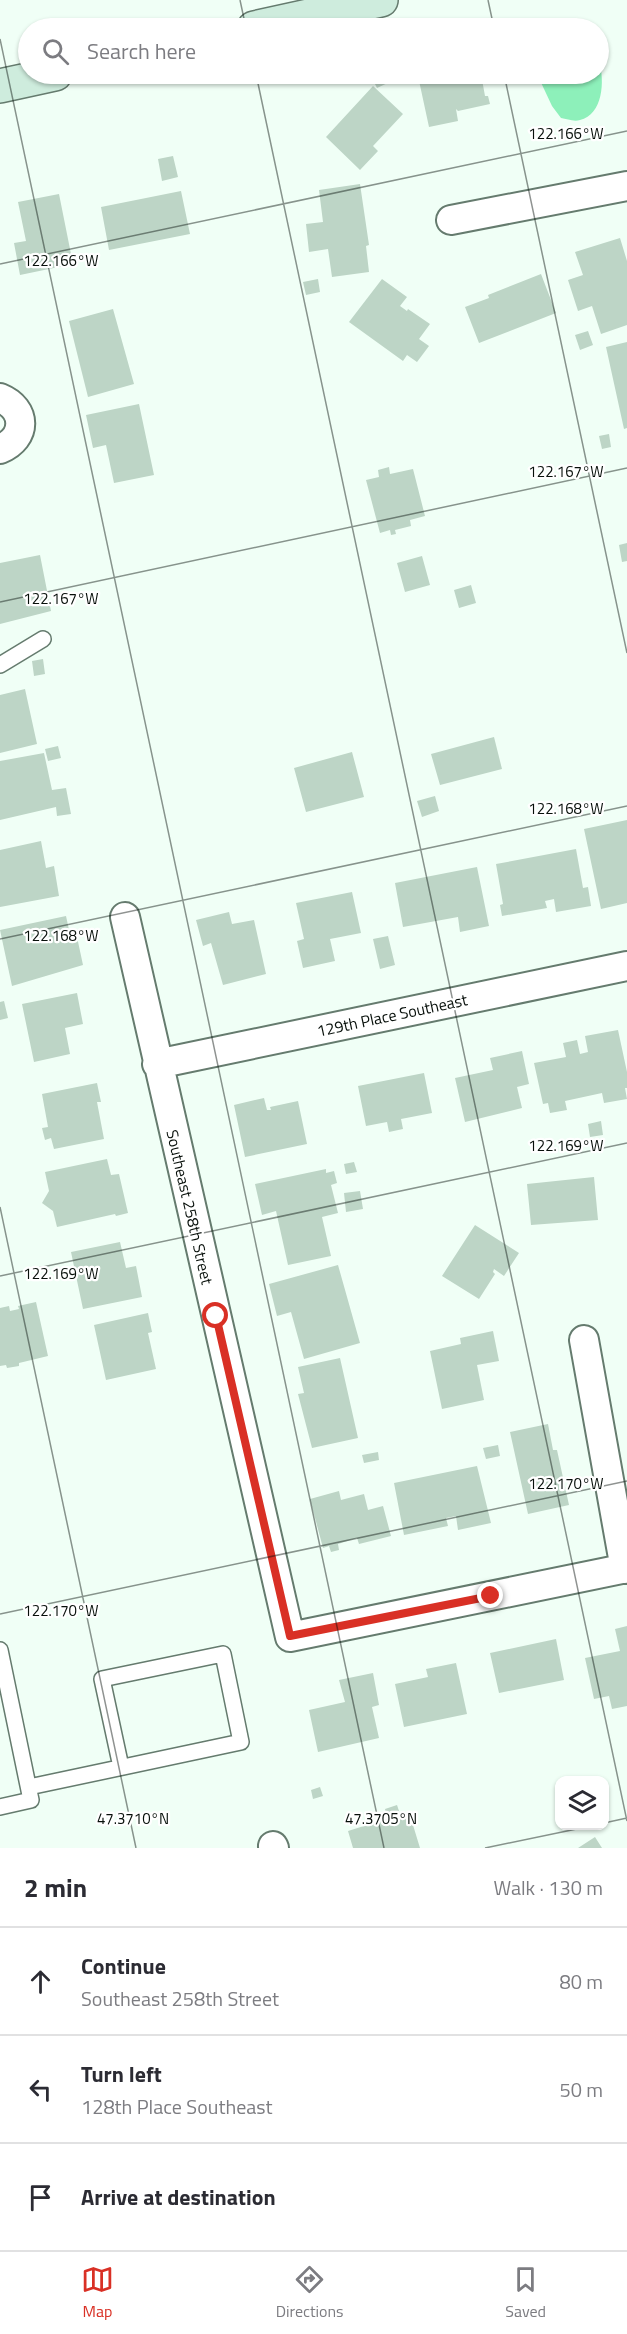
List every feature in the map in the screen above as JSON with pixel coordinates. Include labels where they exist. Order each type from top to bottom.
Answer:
[{"type":"main road","points":[[299,18],[381,0]]},
{"type":"main road","points":[[0,86],[18,82]]},
{"type":"street","points":[[451,220],[627,186]]},
{"type":"street","points":[[0,398],[9,402],[21,418],[17,438],[9,446],[0,449]]},
{"type":"street","name":"Southeast 258th Street","points":[[124,917],[290,1636],[626,1568]]},
{"type":"street","name":"129th Place Southeast","points":[[157,1064],[627,966]]},
{"type":"street","points":[[584,1340],[626,1568]]},
{"type":"lane","points":[[0,665],[43,639]]},
{"type":"lane","points":[[0,1650],[31,1800],[0,1807]]},
{"type":"lane","points":[[29,1787],[241,1742],[223,1654],[102,1679],[121,1767]]},
{"type":"shaded area","points":[[542,84],[602,84],[598,104],[588,117],[578,121],[561,118],[552,106]]},
{"type":"building","points":[[420,84],[483,84],[485,96],[488,96],[490,104],[458,111],[456,109],[458,121],[429,127]]},
{"type":"building","points":[[373,86],[403,114],[373,146],[378,151],[360,170],[326,137]]},
{"type":"building","points":[[173,156],[178,177],[162,181],[158,159]]},
{"type":"building","points":[[360,184],[369,245],[366,246],[369,272],[332,277],[328,249],[309,252],[306,224],[323,222],[319,190]]},
{"type":"building","points":[[181,191],[190,234],[109,250],[101,207]]},
{"type":"building","points":[[59,194],[73,264],[20,275],[14,243],[26,241],[18,202]]},
{"type":"building","points":[[620,238],[627,261],[627,325],[601,334],[592,306],[578,311],[568,280],[583,275],[575,252]]},
{"type":"building","points":[[541,274],[556,313],[479,343],[465,307],[489,298],[488,295]]},
{"type":"building","points":[[318,279],[320,292],[306,295],[303,282]]},
{"type":"building","points":[[382,279],[407,297],[400,306],[430,324],[419,339],[429,346],[417,362],[407,355],[403,361],[349,322]]},
{"type":"building","points":[[113,309],[134,384],[88,397],[69,321]]},
{"type":"building","points":[[588,331],[593,345],[580,350],[575,335]]},
{"type":"building","points":[[627,342],[627,428],[624,429],[606,347]]},
{"type":"building","points":[[139,404],[154,475],[114,483],[106,445],[93,448],[86,415]]},
{"type":"building","points":[[609,434],[611,447],[602,449],[599,436]]},
{"type":"building","points":[[389,467],[390,474],[413,469],[425,516],[410,520],[411,526],[395,530],[396,534],[391,535],[390,530],[380,533],[366,480],[379,477],[378,470]]},
{"type":"building","points":[[627,543],[627,561],[622,562],[619,545]]},
{"type":"building","points":[[40,555],[51,611],[0,624],[0,563]]},
{"type":"building","points":[[422,556],[430,585],[405,592],[397,563]]},
{"type":"building","points":[[471,585],[476,603],[459,608],[454,590]]},
{"type":"building","points":[[43,659],[45,674],[34,676],[32,661]]},
{"type":"building","points":[[25,689],[37,744],[0,753],[0,695]]},
{"type":"building","points":[[494,737],[502,769],[440,785],[431,754]]},
{"type":"building","points":[[58,746],[61,758],[48,761],[45,749]]},
{"type":"building","points":[[352,752],[364,797],[306,812],[294,768]]},
{"type":"building","points":[[44,753],[52,790],[66,788],[71,814],[57,816],[56,807],[0,820],[0,761]]},
{"type":"building","points":[[435,796],[439,811],[422,817],[417,801]]},
{"type":"building","points":[[627,820],[627,903],[601,909],[584,829]]},
{"type":"building","points":[[41,841],[46,868],[54,866],[59,896],[0,907],[0,850]]},
{"type":"building","points":[[576,849],[583,888],[588,887],[591,906],[556,912],[554,899],[545,901],[547,908],[502,916],[500,905],[503,904],[496,864]]},
{"type":"building","points":[[477,867],[489,926],[460,932],[458,917],[403,927],[395,883]]},
{"type":"building","points":[[352,892],[361,933],[330,939],[335,961],[303,968],[297,941],[304,939],[296,903]]},
{"type":"building","points":[[229,912],[232,924],[254,920],[266,974],[223,985],[211,943],[203,946],[196,920]]},
{"type":"building","points":[[66,916],[71,939],[77,937],[83,965],[12,986],[0,930]]},
{"type":"building","points":[[388,936],[395,965],[380,969],[373,939]]},
{"type":"building","points":[[77,993],[83,1024],[65,1028],[70,1054],[34,1062],[22,1004]]},
{"type":"building","points":[[4,1001],[8,1018],[0,1020],[0,1002]]},
{"type":"building","points":[[618,1030],[627,1072],[627,1088],[625,1088],[627,1099],[604,1103],[602,1093],[565,1101],[567,1110],[550,1113],[548,1103],[543,1104],[534,1063],[566,1057],[563,1043],[577,1040],[580,1054],[588,1052],[585,1036]]},
{"type":"building","points":[[522,1051],[529,1084],[517,1087],[522,1108],[465,1122],[455,1078],[493,1070],[490,1058]]},
{"type":"building","points":[[424,1073],[432,1113],[401,1119],[403,1129],[389,1132],[387,1122],[366,1126],[358,1086]]},
{"type":"building","points":[[97,1083],[101,1102],[97,1102],[104,1139],[54,1149],[51,1138],[45,1140],[42,1128],[48,1127],[42,1094]]},
{"type":"building","points":[[264,1098],[267,1110],[271,1110],[270,1107],[298,1101],[307,1144],[245,1157],[234,1105]]},
{"type":"building","points":[[601,1121],[603,1135],[590,1137],[588,1124]]},
{"type":"building","points":[[107,1159],[111,1175],[119,1174],[128,1213],[57,1227],[53,1211],[42,1203],[49,1191],[45,1172]]},
{"type":"building","points":[[354,1162],[357,1172],[346,1174],[344,1164]]},
{"type":"building","points":[[326,1169],[326,1173],[334,1171],[337,1183],[331,1185],[338,1213],[322,1217],[331,1256],[288,1265],[276,1211],[262,1215],[255,1184]]},
{"type":"building","points":[[594,1177],[598,1220],[531,1225],[527,1184]]},
{"type":"building","points":[[360,1191],[363,1209],[346,1212],[344,1193]]},
{"type":"building","points":[[475,1225],[519,1253],[504,1276],[494,1269],[495,1274],[479,1299],[442,1276]]},
{"type":"building","points":[[120,1242],[126,1268],[136,1266],[142,1297],[83,1309],[71,1252]]},
{"type":"building","points":[[338,1265],[360,1343],[304,1359],[291,1312],[277,1316],[269,1284]]},
{"type":"building","points":[[36,1302],[48,1356],[19,1363],[19,1366],[7,1368],[6,1365],[0,1366],[0,1308],[9,1306],[10,1311],[19,1309],[18,1306]]},
{"type":"building","points":[[148,1313],[152,1332],[148,1333],[156,1369],[106,1380],[94,1325]]},
{"type":"building","points":[[493,1331],[499,1361],[477,1365],[484,1400],[442,1409],[430,1351],[461,1344],[460,1338]]},
{"type":"building","points":[[340,1358],[358,1438],[312,1448],[298,1394],[304,1393],[298,1367]]},
{"type":"building","points":[[548,1424],[553,1450],[557,1450],[569,1505],[528,1514],[510,1432]]},
{"type":"building","points":[[498,1445],[500,1456],[486,1459],[483,1448]]},
{"type":"building","points":[[378,1452],[379,1460],[364,1463],[362,1455]]},
{"type":"building","points":[[477,1466],[491,1523],[458,1530],[456,1516],[446,1518],[448,1526],[404,1535],[394,1483]]},
{"type":"building","points":[[339,1491],[341,1500],[364,1494],[368,1510],[383,1506],[391,1536],[359,1544],[357,1538],[338,1544],[339,1550],[331,1552],[329,1546],[323,1548],[310,1499]]},
{"type":"building","points":[[627,1626],[627,1706],[612,1709],[609,1696],[594,1699],[585,1658],[620,1651],[615,1629]]},
{"type":"building","points":[[556,1639],[564,1680],[499,1693],[490,1653]]},
{"type":"building","points":[[456,1663],[467,1714],[404,1727],[395,1684],[428,1677],[426,1669]]},
{"type":"building","points":[[373,1673],[379,1705],[372,1707],[379,1738],[318,1752],[309,1710],[345,1702],[339,1680]]},
{"type":"building","points":[[320,1787],[323,1796],[313,1799],[311,1790]]},
{"type":"building","points":[[397,1805],[400,1814],[387,1818],[385,1809]]},
{"type":"building","points":[[409,1812],[420,1848],[353,1848],[348,1831]]},
{"type":"building","points":[[595,1837],[602,1848],[578,1848]]},
{"type":"route","points":[[216,1316],[290,1636],[491,1596]]}]
